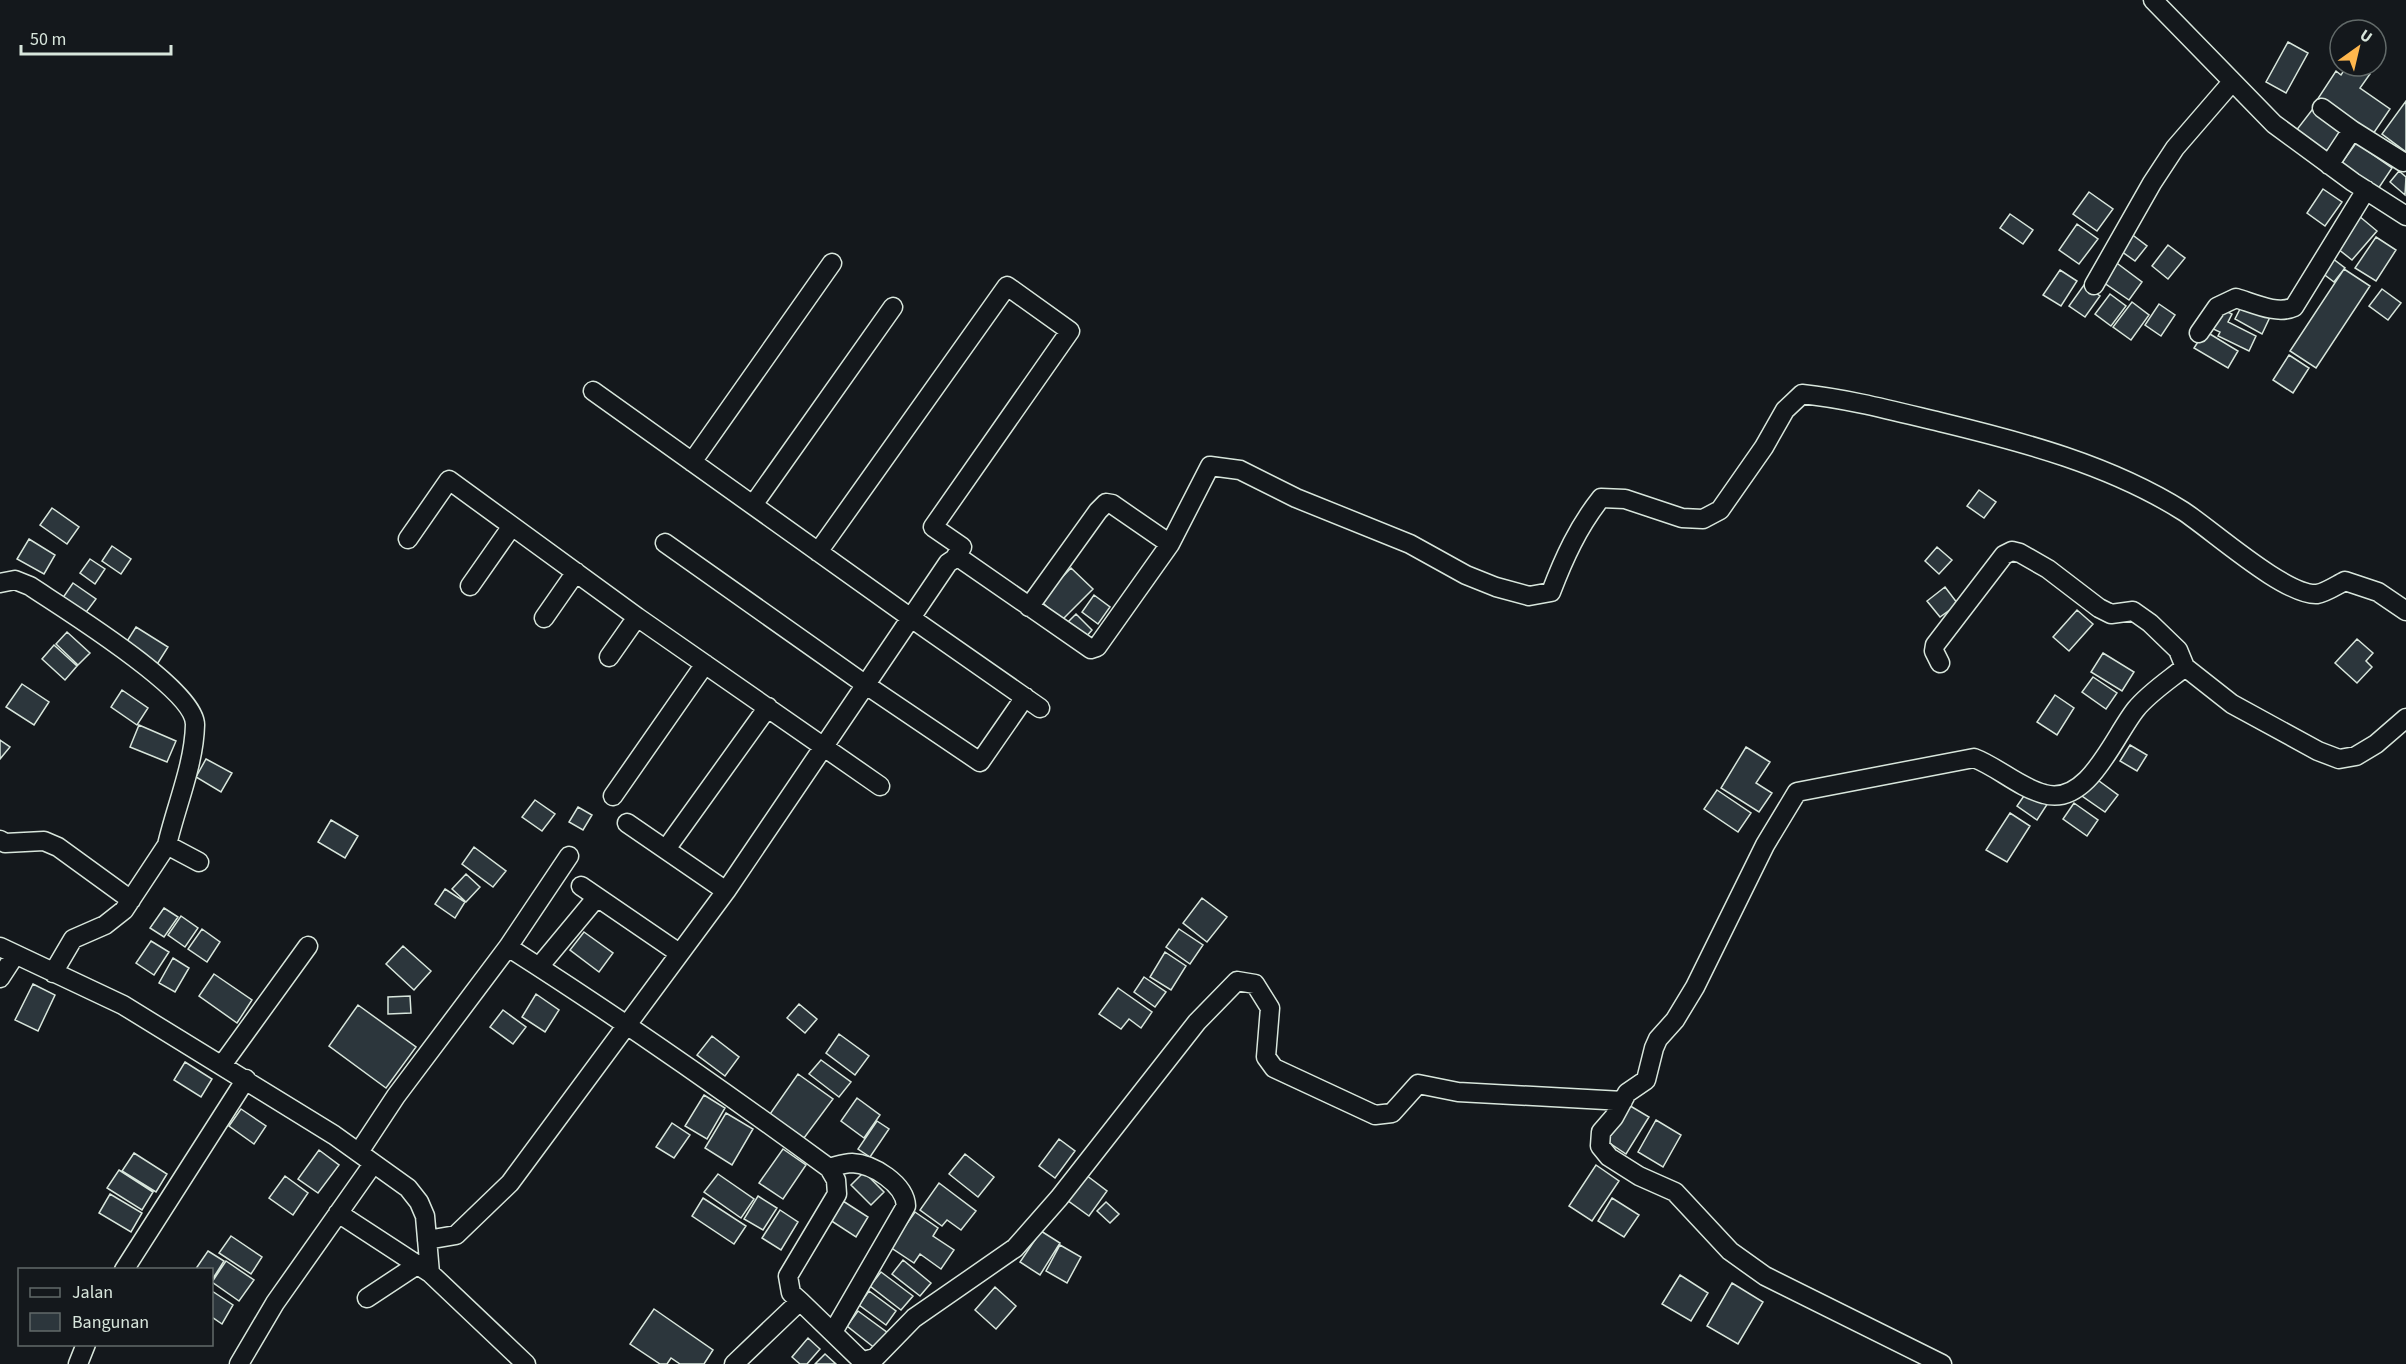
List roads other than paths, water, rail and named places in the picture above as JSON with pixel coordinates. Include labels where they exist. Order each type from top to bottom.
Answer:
[{"type":"street","points":[[2153,0],[2274,124],[2329,165],[2406,216]]},
{"type":"street","points":[[2094,285],[2152,183],[2175,148],[2232,82]]},
{"type":"street","points":[[2322,108],[2403,162]]},
{"type":"street","points":[[2329,165],[2352,130]]},
{"type":"street","points":[[2199,333],[2217,307],[2236,298],[2276,310],[2286,311],[2294,308],[2366,190]]},
{"type":"street","points":[[692,462],[832,263]]},
{"type":"street","points":[[427,1240],[456,1234],[510,1183],[726,891],[948,563],[954,559],[962,547],[933,527],[1070,331],[1007,286],[819,552]]},
{"type":"street","points":[[753,505],[893,307]]},
{"type":"street","points":[[593,391],[1040,708]]},
{"type":"street","points":[[954,559],[961,560],[1092,649],[1097,647],[1170,544],[1210,466],[1240,470],[1296,498],[1410,544],[1496,587],[1529,596],[1551,592],[1569,547],[1587,516],[1601,498],[1625,499],[1682,518],[1703,519],[1720,510],[1764,447],[1785,410],[1802,393],[1869,405],[2024,443],[2140,487],[2184,511],[2228,547],[2302,592],[2318,594],[2345,581],[2378,592],[2406,611]]},
{"type":"street","points":[[408,539],[449,480],[637,617],[880,786]]},
{"type":"street","points":[[1029,607],[1106,503],[1112,504],[1170,544]]},
{"type":"street","points":[[470,586],[512,526]]},
{"type":"street","points":[[665,543],[866,685],[980,762],[1025,697]]},
{"type":"street","points":[[1940,663],[1934,651],[1935,645],[2004,555],[2012,551],[2048,569],[2098,609],[2112,614],[2133,611],[2150,623],[2178,650],[2185,667],[2232,704],[2297,741],[2339,759],[2356,756],[2376,744],[2406,718]]},
{"type":"street","points":[[544,618],[576,573]]},
{"type":"street","points":[[0,583],[15,580],[30,586],[152,671],[191,709],[195,722],[192,751],[167,845],[118,916],[73,939],[53,973]]},
{"type":"street","points":[[609,657],[637,617]]},
{"type":"street","points":[[613,796],[705,664]]},
{"type":"street","points":[[1942,1364],[1765,1276],[1730,1251],[1675,1192],[1639,1176],[1609,1157],[1600,1146],[1601,1132],[1627,1093],[1646,1080],[1653,1048],[1675,1020],[1695,987],[1760,855],[1797,792],[1974,758],[2043,794],[2064,794],[2088,781],[2137,707],[2185,667]]},
{"type":"street","points":[[666,849],[768,707]]},
{"type":"street","points":[[627,823],[726,891]]},
{"type":"street","points":[[0,840],[5,843],[44,841],[57,847],[131,900]]},
{"type":"street","points":[[167,845],[198,862]]},
{"type":"street","points":[[359,1152],[396,1096],[508,947],[569,856]]},
{"type":"street","points":[[581,886],[679,953]]},
{"type":"street","points":[[543,962],[597,897]]},
{"type":"street","points":[[222,1065],[309,946]]},
{"type":"street","points":[[508,947],[628,1024],[829,1168],[837,1180],[837,1194],[788,1276],[791,1293],[864,1361],[875,1358],[915,1318],[1015,1248],[1059,1198],[1197,1022],[1237,981],[1256,984],[1270,1008],[1266,1057],[1274,1068],[1375,1114],[1392,1113],[1418,1084],[1458,1092],[1623,1101]]},
{"type":"street","points":[[0,978],[8,951],[123,1005],[246,1079],[359,1152],[408,1188],[419,1202],[425,1216],[427,1240],[423,1269]]},
{"type":"street","points":[[125,1268],[246,1079]]},
{"type":"street","points":[[829,1168],[843,1163],[855,1163],[871,1168],[896,1186],[906,1199],[906,1206],[833,1332]]},
{"type":"street","points":[[239,1364],[275,1303],[373,1164]]},
{"type":"street","points":[[338,1213],[423,1269],[526,1364]]},
{"type":"street","points":[[367,1298],[423,1269]]},
{"type":"street","points":[[734,1364],[800,1300]]},
{"type":"street","points":[[78,1364],[85,1346]]}]
